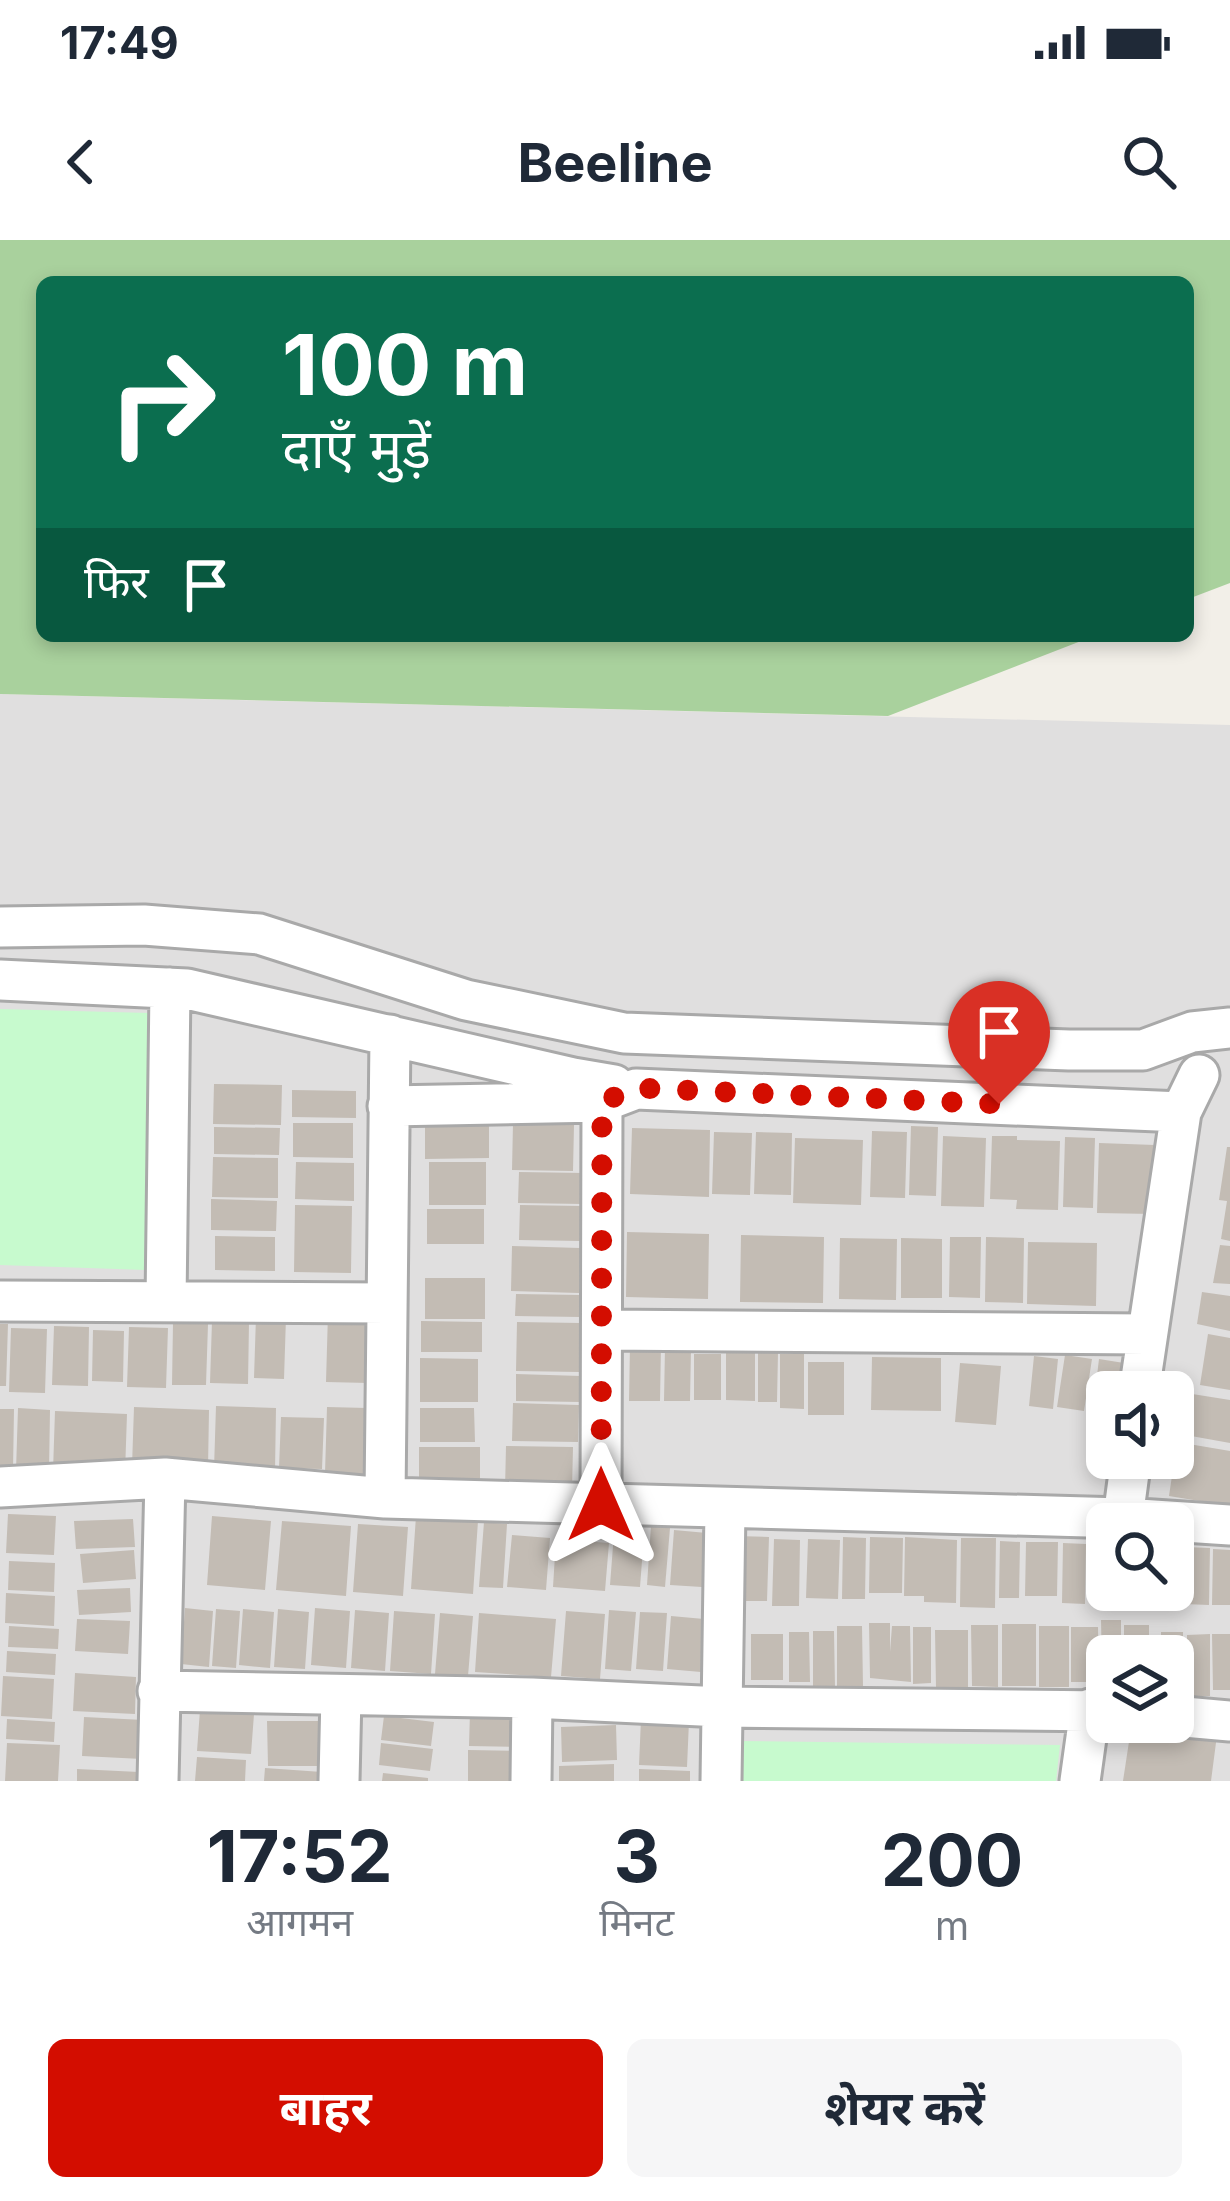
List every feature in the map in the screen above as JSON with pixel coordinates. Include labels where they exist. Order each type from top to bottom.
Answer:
[{"type":"street","points":[[0,927],[144,925],[260,934],[466,1000],[624,1033],[1143,1050],[1211,1030]]},
{"type":"street","points":[[0,980],[187,989],[573,1078],[619,1095]]},
{"type":"street","points":[[166,1302],[170,988]]},
{"type":"street","points":[[385,1498],[390,1035]]},
{"type":"street","points":[[1142,1371],[1181,1112],[1214,1074],[1143,1050]]},
{"type":"street","points":[[601,1505],[602,1330],[619,1095]]},
{"type":"street","points":[[388,1106],[619,1095],[1181,1112]]},
{"type":"street","points":[[0,1301],[386,1303]]},
{"type":"street","points":[[602,1330],[1146,1334]]},
{"type":"street","points":[[158,1781],[165,1478]]},
{"type":"street","points":[[0,1487],[165,1478],[385,1498],[1086,1517]]},
{"type":"street","points":[[721,1781],[725,1508]]},
{"type":"street","points":[[1194,1523],[1230,1525]]},
{"type":"street","points":[[158,1691],[532,1698],[722,1707],[1086,1710]]},
{"type":"street","points":[[339,1781],[341,1695]]},
{"type":"street","points":[[531,1781],[532,1698]]},
{"type":"street","points":[[1194,1718],[1230,1721]]},
{"type":"street","points":[[1080,1781],[1090,1743]]},
{"type":"shaded area","points":[[0,694],[1230,725],[1230,1781],[0,1781]]},
{"type":"green space","points":[[0,240],[1230,240],[1230,583],[1194,597],[1194,276],[36,276],[36,642],[1079,642],[888,716],[0,694]]},
{"type":"green space","points":[[0,1009],[149,1013],[146,1270],[0,1265]]},
{"type":"green space","points":[[738,1741],[1060,1745],[1056,1781],[737,1781]]},
{"type":"building","points":[[214,1084],[282,1085],[281,1125],[213,1124]]},
{"type":"building","points":[[292,1090],[356,1091],[356,1118],[292,1117]]},
{"type":"building","points":[[425,1118],[489,1118],[489,1158],[425,1159]]},
{"type":"building","points":[[293,1123],[353,1123],[353,1158],[293,1157]]},
{"type":"building","points":[[513,1123],[574,1125],[573,1171],[512,1170]]},
{"type":"building","points":[[911,1126],[938,1127],[936,1196],[909,1195]]},
{"type":"building","points":[[214,1127],[280,1128],[279,1155],[214,1154]]},
{"type":"building","points":[[632,1128],[710,1130],[709,1197],[630,1194]]},
{"type":"building","points":[[872,1131],[907,1132],[905,1198],[870,1197]]},
{"type":"building","points":[[714,1132],[752,1133],[750,1195],[712,1194]]},
{"type":"building","points":[[756,1132],[792,1133],[791,1195],[754,1194]]},
{"type":"building","points":[[943,1136],[986,1138],[984,1207],[941,1206]]},
{"type":"building","points":[[992,1136],[1060,1141],[1058,1210],[1016,1209],[1017,1200],[990,1199]]},
{"type":"building","points":[[1065,1137],[1095,1138],[1093,1208],[1063,1207]]},
{"type":"building","points":[[795,1138],[863,1140],[861,1205],[793,1203]]},
{"type":"building","points":[[1099,1143],[1155,1145],[1153,1214],[1097,1213]]},
{"type":"building","points":[[1227,1147],[1230,1241],[1221,1239],[1227,1201],[1219,1200]]},
{"type":"building","points":[[213,1157],[278,1158],[278,1198],[212,1197]]},
{"type":"building","points":[[296,1162],[354,1163],[354,1201],[295,1199]]},
{"type":"building","points":[[429,1162],[486,1162],[486,1205],[429,1205]]},
{"type":"building","points":[[519,1172],[584,1173],[583,1204],[518,1203]]},
{"type":"building","points":[[211,1199],[277,1201],[276,1231],[211,1230]]},
{"type":"building","points":[[295,1205],[352,1206],[351,1273],[294,1272]]},
{"type":"building","points":[[520,1205],[581,1206],[581,1241],[519,1240]]},
{"type":"building","points":[[427,1209],[484,1209],[484,1244],[427,1244]]},
{"type":"building","points":[[627,1232],[709,1234],[708,1299],[626,1297]]},
{"type":"building","points":[[741,1235],[824,1237],[823,1303],[740,1302]]},
{"type":"building","points":[[215,1236],[275,1237],[275,1271],[215,1270]]},
{"type":"building","points":[[950,1237],[981,1237],[980,1298],[949,1297]]},
{"type":"building","points":[[986,1237],[1024,1238],[1023,1303],[985,1302]]},
{"type":"building","points":[[840,1238],[897,1239],[896,1300],[839,1299]]},
{"type":"building","points":[[901,1238],[942,1239],[942,1298],[901,1298]]},
{"type":"building","points":[[1028,1242],[1097,1243],[1096,1306],[1027,1304]]},
{"type":"building","points":[[1220,1245],[1230,1246],[1230,1284],[1213,1283]]},
{"type":"building","points":[[512,1246],[580,1248],[579,1293],[511,1291]]},
{"type":"building","points":[[425,1278],[485,1278],[485,1319],[425,1319]]},
{"type":"building","points":[[1202,1292],[1230,1296],[1230,1331],[1197,1324]]},
{"type":"building","points":[[516,1294],[581,1295],[580,1317],[515,1316]]},
{"type":"building","points":[[328,1313],[371,1315],[369,1383],[326,1382]]},
{"type":"building","points":[[256,1316],[286,1317],[284,1379],[254,1378]]},
{"type":"building","points":[[212,1321],[249,1322],[248,1384],[210,1383]]},
{"type":"building","points":[[421,1321],[482,1322],[482,1352],[421,1352]]},
{"type":"building","points":[[517,1322],[580,1323],[579,1372],[516,1371]]},
{"type":"building","points":[[173,1323],[208,1324],[206,1385],[172,1385]]},
{"type":"building","points":[[0,1324],[8,1324],[6,1386],[0,1386]]},
{"type":"building","points":[[54,1326],[89,1327],[88,1386],[52,1385]]},
{"type":"building","points":[[129,1327],[168,1328],[166,1388],[127,1387]]},
{"type":"building","points":[[11,1328],[47,1329],[45,1393],[9,1392]]},
{"type":"building","points":[[93,1330],[124,1331],[123,1382],[92,1381]]},
{"type":"building","points":[[1208,1334],[1230,1338],[1230,1390],[1200,1385]]},
{"type":"building","points":[[630,1345],[661,1345],[660,1401],[629,1401]]},
{"type":"building","points":[[665,1347],[691,1348],[690,1401],[664,1401]]},
{"type":"building","points":[[726,1349],[755,1350],[755,1401],[726,1400]]},
{"type":"building","points":[[758,1352],[778,1352],[777,1402],[758,1402]]},
{"type":"building","points":[[694,1354],[721,1354],[721,1400],[694,1400]]},
{"type":"building","points":[[780,1354],[804,1354],[804,1409],[780,1408]]},
{"type":"building","points":[[1065,1355],[1092,1359],[1090,1371],[1086,1371],[1084,1411],[1057,1407]]},
{"type":"building","points":[[1034,1356],[1058,1359],[1053,1409],[1029,1406]]},
{"type":"building","points":[[872,1357],[941,1358],[941,1411],[871,1410]]},
{"type":"building","points":[[420,1358],[478,1359],[478,1402],[420,1402]]},
{"type":"building","points":[[1099,1359],[1124,1363],[1123,1371],[1098,1371]]},
{"type":"building","points":[[808,1362],[844,1362],[844,1415],[808,1415]]},
{"type":"building","points":[[960,1363],[1001,1366],[996,1425],[955,1422]]},
{"type":"building","points":[[516,1374],[581,1376],[581,1402],[516,1401]]},
{"type":"building","points":[[1194,1394],[1230,1400],[1230,1443],[1194,1437]]},
{"type":"building","points":[[513,1403],[579,1405],[578,1442],[512,1441]]},
{"type":"building","points":[[216,1406],[276,1408],[275,1471],[214,1469]]},
{"type":"building","points":[[134,1407],[209,1410],[208,1468],[132,1466]]},
{"type":"building","points":[[327,1407],[367,1408],[365,1474],[325,1473]]},
{"type":"building","points":[[18,1408],[50,1410],[49,1471],[16,1471]]},
{"type":"building","points":[[420,1408],[474,1408],[475,1442],[420,1442]]},
{"type":"building","points":[[0,1409],[14,1409],[13,1471],[0,1471]]},
{"type":"building","points":[[55,1411],[127,1414],[125,1473],[53,1471]]},
{"type":"building","points":[[281,1417],[324,1418],[322,1469],[279,1468]]},
{"type":"building","points":[[1194,1445],[1230,1451],[1230,1506],[1169,1496],[1172,1479],[1194,1479]]},
{"type":"building","points":[[506,1446],[573,1447],[572,1490],[505,1489]]},
{"type":"building","points":[[419,1447],[480,1447],[480,1480],[419,1480]]},
{"type":"building","points":[[8,1514],[56,1516],[54,1555],[6,1553]]},
{"type":"building","points":[[212,1516],[271,1521],[265,1590],[207,1585]]},
{"type":"building","points":[[416,1516],[478,1521],[473,1594],[411,1589]]},
{"type":"building","points":[[133,1519],[135,1547],[76,1549],[74,1521]]},
{"type":"building","points":[[282,1521],[351,1526],[346,1596],[276,1590]]},
{"type":"building","points":[[484,1522],[507,1524],[503,1588],[479,1587]]},
{"type":"building","points":[[358,1524],[408,1527],[403,1596],[353,1592]]},
{"type":"building","points":[[651,1526],[670,1528],[665,1587],[647,1585]]},
{"type":"building","points":[[674,1530],[707,1533],[702,1587],[670,1585]]},
{"type":"building","points":[[614,1533],[644,1535],[640,1587],[610,1585]]},
{"type":"building","points":[[512,1535],[550,1538],[546,1590],[507,1587]]},
{"type":"building","points":[[735,1536],[769,1537],[767,1601],[734,1601]]},
{"type":"building","points":[[843,1537],[866,1538],[865,1599],[842,1599]]},
{"type":"building","points":[[870,1537],[903,1538],[902,1593],[869,1593]]},
{"type":"building","points":[[905,1537],[957,1540],[956,1603],[904,1596]]},
{"type":"building","points":[[961,1538],[996,1538],[995,1608],[960,1607]]},
{"type":"building","points":[[556,1539],[609,1543],[605,1591],[553,1587]]},
{"type":"building","points":[[774,1539],[800,1540],[799,1606],[772,1606]]},
{"type":"building","points":[[808,1539],[840,1540],[838,1599],[806,1598]]},
{"type":"building","points":[[1000,1541],[1020,1542],[1019,1598],[999,1598]]},
{"type":"building","points":[[1026,1542],[1058,1542],[1057,1596],[1025,1596]]},
{"type":"building","points":[[1063,1543],[1086,1544],[1085,1604],[1062,1603]]},
{"type":"building","points":[[1194,1547],[1210,1548],[1209,1605],[1194,1604]]},
{"type":"building","points":[[1213,1549],[1230,1550],[1230,1605],[1212,1605]]},
{"type":"building","points":[[134,1550],[136,1579],[83,1583],[80,1554]]},
{"type":"building","points":[[9,1561],[55,1563],[54,1592],[8,1590]]},
{"type":"building","points":[[130,1588],[131,1612],[79,1615],[77,1590]]},
{"type":"building","points":[[6,1593],[55,1596],[54,1626],[5,1623]]},
{"type":"building","points":[[185,1608],[213,1611],[209,1667],[181,1664]]},
{"type":"building","points":[[315,1608],[350,1611],[346,1668],[311,1665]]},
{"type":"building","points":[[216,1609],[240,1611],[236,1668],[212,1666]]},
{"type":"building","points":[[243,1609],[274,1612],[270,1668],[239,1665]]},
{"type":"building","points":[[278,1609],[309,1612],[305,1669],[274,1667]]},
{"type":"building","points":[[355,1610],[389,1613],[385,1671],[351,1668]]},
{"type":"building","points":[[609,1610],[636,1612],[631,1671],[605,1669]]},
{"type":"building","points":[[394,1611],[435,1614],[431,1674],[390,1671]]},
{"type":"building","points":[[566,1611],[605,1614],[600,1679],[561,1676]]},
{"type":"building","points":[[640,1612],[667,1613],[663,1671],[636,1669]]},
{"type":"building","points":[[440,1613],[473,1616],[468,1676],[435,1674]]},
{"type":"building","points":[[479,1613],[556,1619],[551,1677],[475,1672]]},
{"type":"building","points":[[671,1616],[704,1619],[701,1672],[667,1669]]},
{"type":"building","points":[[77,1619],[130,1621],[128,1654],[75,1651]]},
{"type":"building","points":[[1101,1620],[1121,1620],[1121,1635],[1101,1635]]},
{"type":"building","points":[[869,1623],[890,1623],[890,1652],[892,1626],[910,1626],[911,1682],[870,1678]]},
{"type":"building","points":[[1002,1624],[1036,1624],[1036,1686],[1002,1686]]},
{"type":"building","points":[[971,1625],[998,1625],[998,1687],[972,1686]]},
{"type":"building","points":[[1124,1625],[1149,1625],[1149,1635],[1124,1635]]},
{"type":"building","points":[[9,1626],[59,1629],[58,1649],[8,1647]]},
{"type":"building","points":[[837,1626],[862,1626],[863,1687],[837,1687]]},
{"type":"building","points":[[1039,1626],[1069,1626],[1069,1687],[1039,1687]]},
{"type":"building","points":[[913,1627],[931,1627],[931,1683],[913,1684]]},
{"type":"building","points":[[1071,1627],[1098,1627],[1098,1635],[1086,1635],[1086,1682],[1071,1682]]},
{"type":"building","points":[[935,1630],[968,1630],[968,1688],[936,1688]]},
{"type":"building","points":[[813,1631],[834,1631],[835,1688],[813,1688]]},
{"type":"building","points":[[789,1632],[809,1632],[810,1682],[789,1682]]},
{"type":"building","points":[[751,1634],[783,1634],[783,1680],[751,1680]]},
{"type":"building","points":[[1210,1634],[1210,1696],[1194,1696],[1194,1635],[1187,1635]]},
{"type":"building","points":[[1212,1634],[1230,1634],[1230,1690],[1213,1690]]},
{"type":"building","points":[[7,1651],[56,1654],[55,1675],[6,1672]]},
{"type":"building","points":[[75,1673],[136,1677],[135,1714],[73,1711]]},
{"type":"building","points":[[3,1676],[54,1679],[52,1719],[1,1716]]},
{"type":"building","points":[[200,1710],[254,1714],[251,1754],[197,1751]]},
{"type":"building","points":[[470,1712],[519,1713],[519,1747],[469,1746]]},
{"type":"building","points":[[384,1716],[434,1722],[431,1746],[381,1740]]},
{"type":"building","points":[[84,1717],[144,1720],[142,1759],[82,1756]]},
{"type":"building","points":[[7,1719],[55,1722],[54,1742],[6,1739]]},
{"type":"building","points":[[641,1719],[689,1721],[687,1767],[639,1765]]},
{"type":"building","points":[[267,1721],[321,1721],[322,1766],[268,1766]]},
{"type":"building","points":[[616,1725],[617,1760],[562,1762],[561,1727]]},
{"type":"building","points":[[1194,1731],[1217,1735],[1211,1781],[1123,1781],[1129,1743],[1194,1743]]},
{"type":"building","points":[[7,1743],[60,1745],[58,1781],[5,1781]]},
{"type":"building","points":[[381,1743],[433,1749],[430,1771],[379,1765]]},
{"type":"building","points":[[468,1750],[518,1751],[518,1781],[468,1781]]},
{"type":"building","points":[[197,1757],[246,1760],[245,1781],[195,1781]]},
{"type":"building","points":[[614,1764],[614,1781],[559,1781],[559,1766]]},
{"type":"building","points":[[265,1768],[322,1772],[321,1781],[264,1781]]},
{"type":"building","points":[[77,1769],[139,1772],[139,1781],[77,1781]]},
{"type":"building","points":[[639,1769],[690,1771],[690,1781],[639,1781]]},
{"type":"building","points":[[383,1773],[428,1778],[428,1781],[382,1781]]},
{"type":"route","points":[[601,1505],[602,1102],[636,1088],[999,1104]]}]
